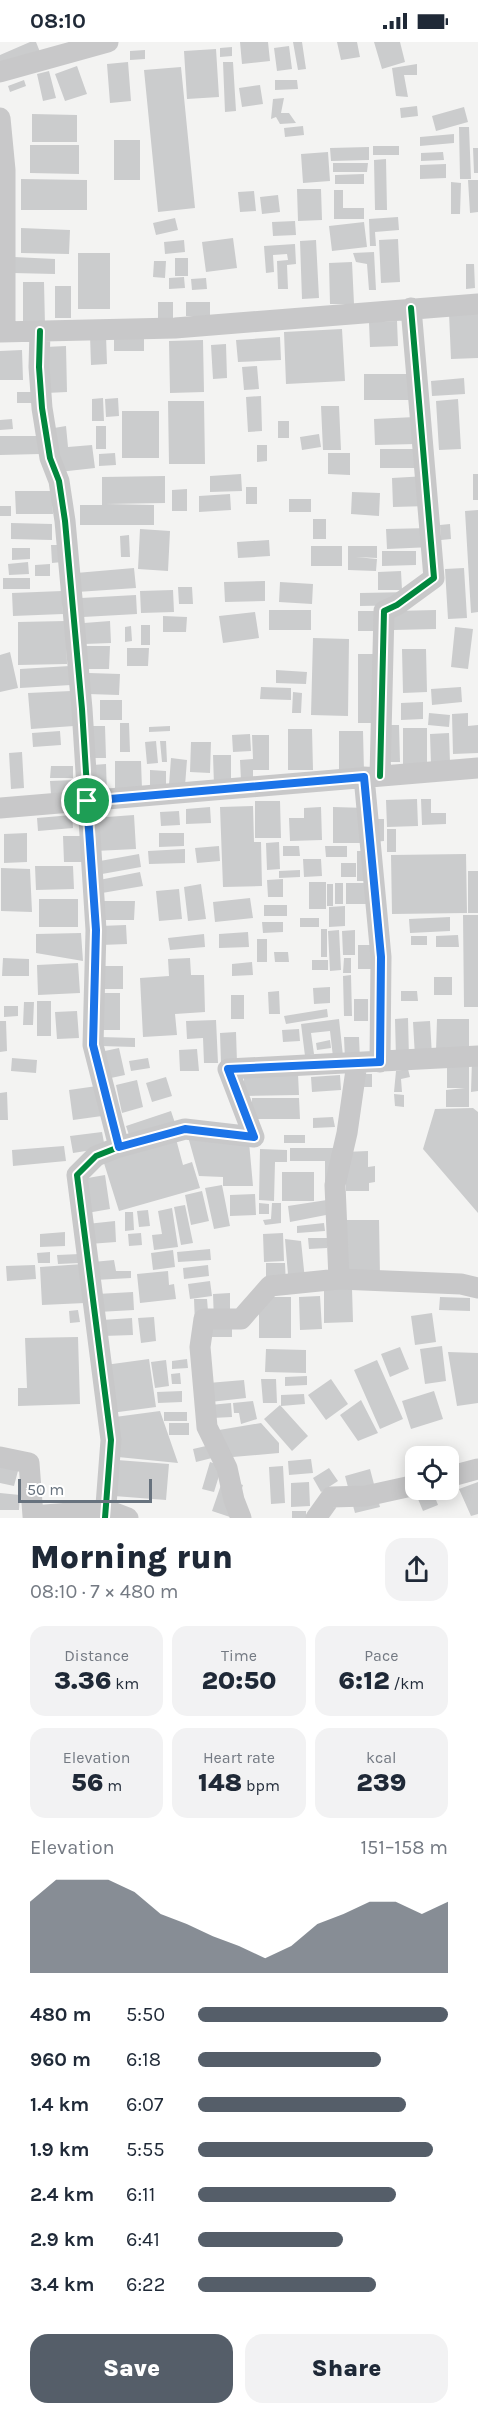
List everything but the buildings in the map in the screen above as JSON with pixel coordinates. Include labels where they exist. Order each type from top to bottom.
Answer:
[{"type":"street","points":[[0,72],[104,42]]},
{"type":"street","points":[[0,118],[5,170],[3,332],[176,328],[478,304]]},
{"type":"street","points":[[380,1062],[381,957],[372,777],[384,611],[397,605],[434,578],[411,308]]},
{"type":"street","points":[[40,331],[39,367],[42,408],[50,458],[60,482],[65,521],[87,801],[96,930],[93,1045],[119,1147]]},
{"type":"street","points":[[0,808],[478,768]]},
{"type":"street","points":[[106,1514],[111,1440],[77,1175],[96,1156],[119,1147],[185,1129],[254,1137],[228,1069],[478,1056]]},
{"type":"street","points":[[339,1279],[334,1185],[347,1133],[357,1063]]},
{"type":"street","points":[[241,1518],[234,1500],[227,1468],[207,1427],[200,1347],[204,1319],[241,1319],[270,1286],[339,1279],[461,1284],[478,1288]]},
{"type":"street","points":[[0,1457],[28,1463],[33,1516],[106,1514],[128,1518]]},
{"type":"street","points":[[459,1474],[478,1469]]},
{"type":"street","points":[[316,1518],[331,1497],[366,1496],[405,1487]]},
{"type":"cycle path","points":[[380,776],[384,611],[397,605],[434,578],[411,308]]},
{"type":"cycle path","points":[[40,331],[39,367],[42,408],[50,458],[59,481],[65,521],[82,709],[96,930],[93,1045],[119,1147],[96,1156],[77,1175],[111,1440],[105,1518]]},
{"type":"route","points":[[364,777],[374,862],[381,957],[380,1062],[228,1069],[254,1137],[185,1129],[119,1147],[93,1045],[96,930],[87,801],[364,777]]}]
